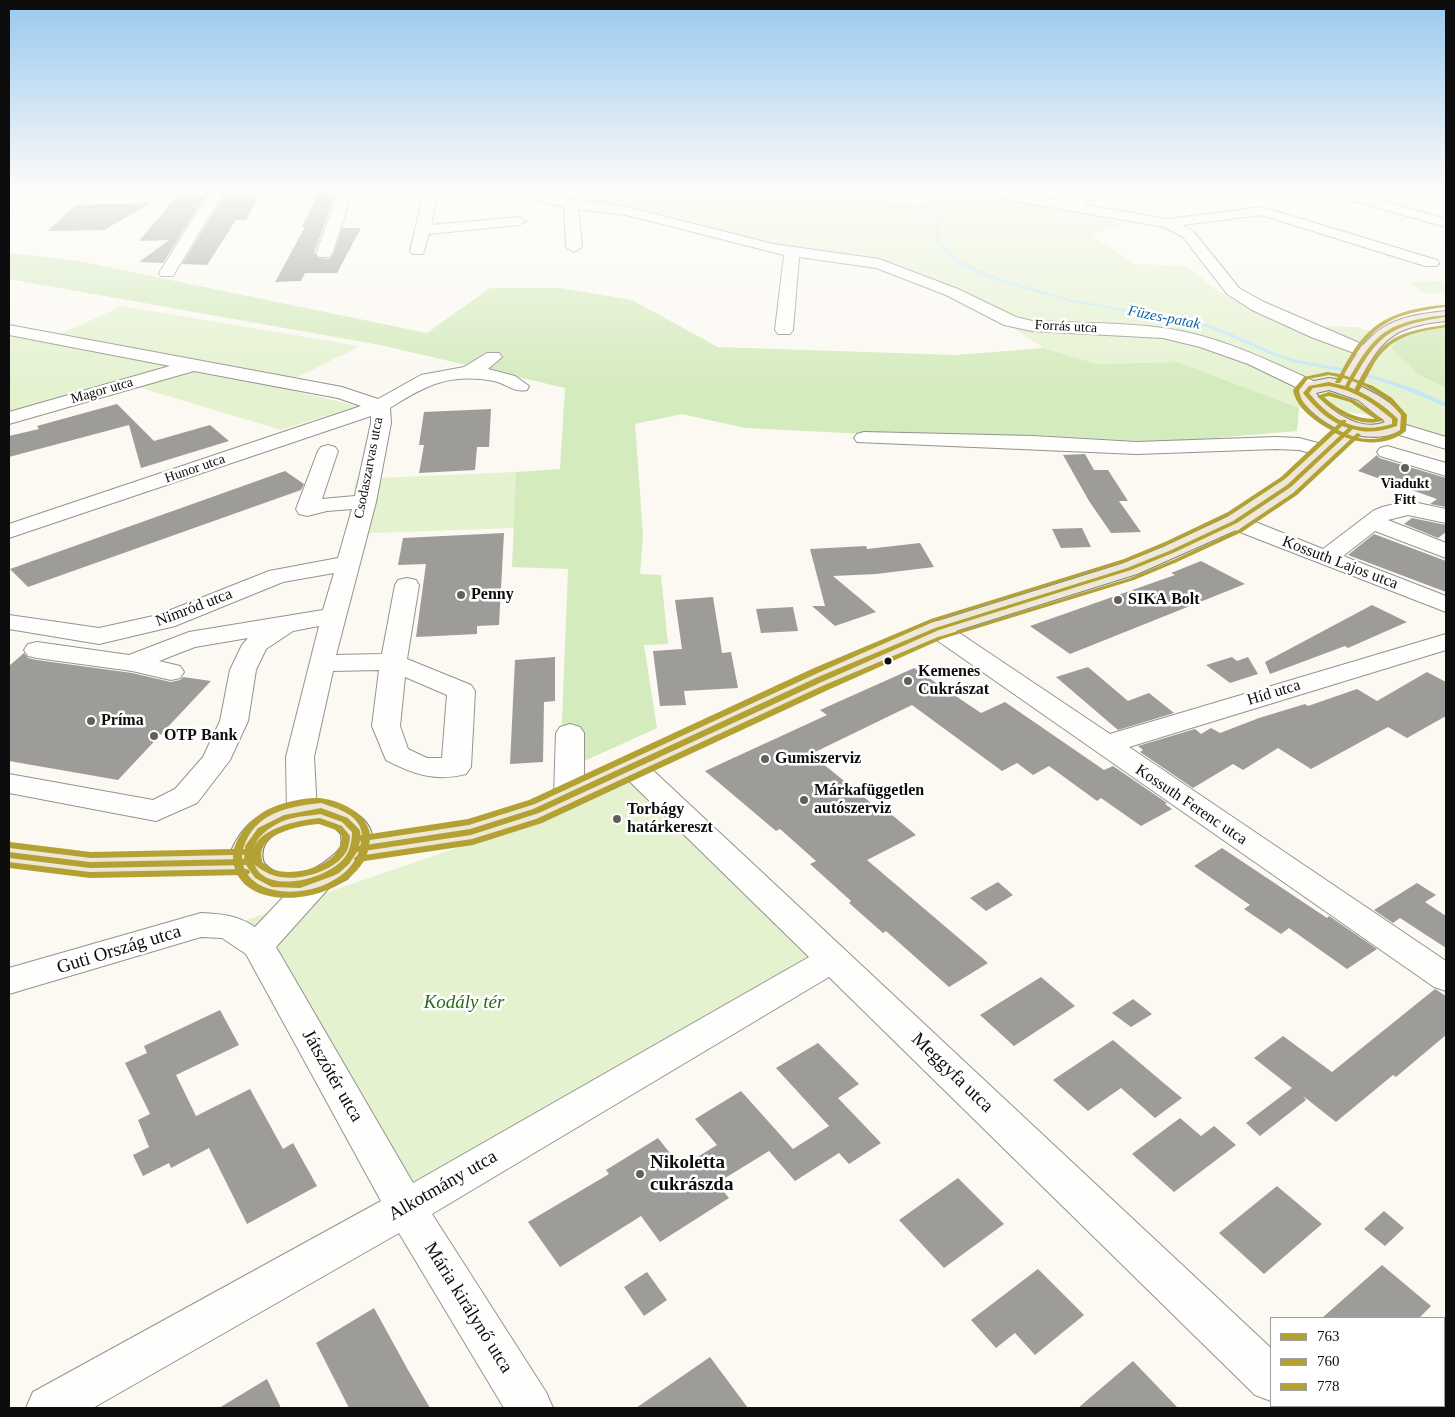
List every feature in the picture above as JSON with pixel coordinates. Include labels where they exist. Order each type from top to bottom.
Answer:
[{"type":"main road","points":[[1356,371],[1367,396],[1391,415],[1396,422],[1393,427],[1372,431],[1351,428],[1337,421],[1308,398],[1306,393],[1310,387],[1329,384],[1356,371],[1374,340],[1391,328],[1406,323],[1446,316]]},
{"type":"main road","points":[[357,849],[471,832],[536,811],[633,768],[821,679],[937,629],[1129,570],[1235,522],[1288,486],[1351,428]]},
{"type":"main road","points":[[321,811],[337,814],[350,822],[358,836],[357,849],[339,870],[317,881],[297,885],[280,885],[263,881],[252,873],[246,862],[246,850],[254,837],[267,826],[283,817],[302,812],[321,811]]},
{"type":"main road","points":[[9,856],[90,865],[246,862]]},
{"type":"street","points":[[167,273],[179,254]]},
{"type":"street","points":[[784,330],[792,254]]},
{"type":"street","name":"Forrás utca","points":[[807,254],[879,264],[952,292],[1010,321],[1032,326],[1163,333],[1206,343],[1254,360],[1310,387]]},
{"type":"street","points":[[1204,254],[1215,267],[1214,276],[1228,295],[1279,321],[1314,332],[1356,371]]},
{"type":"street","points":[[1402,254],[1431,263]]},
{"type":"street","name":"Csodaszarvas utca","points":[[9,330],[342,393],[380,406],[381,422],[364,502],[321,664],[300,757],[302,812]]},
{"type":"street","points":[[470,373],[493,357]]},
{"type":"street","name":"Magor utca","points":[[9,418],[194,364]]},
{"type":"street","points":[[470,373],[495,376],[514,381],[520,386]]},
{"type":"street","name":"Hunor utca","points":[[9,531],[380,406],[428,379],[470,373]]},
{"type":"street","points":[[1393,427],[1446,443]]},
{"type":"street","points":[[864,438],[1033,442],[1137,448],[1276,443],[1299,444],[1326,451]]},
{"type":"street","points":[[328,451],[307,509],[327,504],[364,502]]},
{"type":"street","points":[[1387,452],[1446,470]]},
{"type":"street","points":[[1326,558],[1383,512],[1402,508],[1426,509],[1446,516]]},
{"type":"street","name":"Kossuth Lajos utca","points":[[1235,522],[1446,605]]},
{"type":"street","points":[[1372,522],[1446,551]]},
{"type":"street","name":"Nimród utca","points":[[9,622],[100,636],[166,621],[277,576],[348,563]]},
{"type":"street","points":[[321,664],[363,661],[393,662],[407,584]]},
{"type":"street","points":[[132,663],[189,640],[335,616]]},
{"type":"street","points":[[9,784],[156,811],[186,796],[216,760],[234,722],[243,670],[254,645],[287,623]]},
{"type":"street","name":"Kossuth Ferenc utca","points":[[937,629],[1446,978]]},
{"type":"street","name":"Híd utca","points":[[1103,744],[1446,642]]},
{"type":"street","points":[[37,650],[132,663],[171,672]]},
{"type":"street","points":[[569,797],[570,733]]},
{"type":"street","name":"Meggyfa utca","points":[[633,768],[1270,1377]]},
{"type":"street","points":[[243,936],[317,881]]},
{"type":"street","name":"Guti Ország utca","points":[[9,982],[201,925],[243,936]]},
{"type":"street","name":"Játszótér utca","points":[[243,936],[406,1208]]},
{"type":"street","name":"Alkotmány utca","points":[[50,1408],[406,1208],[833,960]]},
{"type":"street","name":"Mária királynő utca","points":[[406,1208],[530,1408]]},
{"type":"green space","points":[[9,254],[74,260],[427,333],[490,288],[561,288],[632,300],[718,347],[956,355],[1043,348],[1098,364],[1178,362],[1299,408],[1297,431],[1192,440],[1139,441],[1035,435],[906,436],[745,428],[682,414],[635,424],[643,535],[640,574],[661,575],[668,644],[644,645],[657,728],[560,772],[568,569],[512,567],[516,472],[560,469],[565,388],[380,345],[9,279]]},
{"type":"green space","points":[[849,254],[1120,254],[1135,264],[1187,266],[1216,290],[1281,325],[1356,327],[1398,338],[1391,349],[1419,375],[1446,388],[1446,442],[1402,429],[1364,414],[1299,408],[1178,362],[1098,364],[1043,348],[980,305],[902,266]]},
{"type":"green space","points":[[1442,281],[1446,285],[1446,293],[1423,293],[1409,282]]},
{"type":"green space","points":[[122,306],[360,346],[278,387],[357,406],[281,430],[121,382],[9,414],[9,337],[42,342]]},
{"type":"green space","points":[[1446,323],[1446,388],[1419,375],[1391,349],[1398,338]]},
{"type":"green space","points":[[516,472],[515,528],[345,534],[356,479]]},
{"type":"green space","name":"Kodály tér","points":[[633,768],[833,959],[406,1208],[229,926],[556,814]]},
{"type":"building","points":[[150,254],[169,254],[163,263],[139,262]]},
{"type":"building","points":[[188,254],[214,254],[207,265],[182,264]]},
{"type":"building","points":[[290,254],[315,254],[318,258],[329,259],[333,254],[347,254],[337,273],[305,273],[301,281],[275,282]]},
{"type":"building","points":[[117,404],[154,441],[210,425],[229,441],[141,468],[129,425],[9,457],[9,436],[39,429],[37,426]]},
{"type":"building","points":[[491,409],[489,447],[477,447],[475,470],[419,473],[424,445],[419,445],[424,412]]},
{"type":"building","points":[[1085,454],[1094,470],[1108,470],[1128,501],[1119,501],[1141,532],[1111,533],[1089,501],[1063,455]]},
{"type":"building","points":[[1377,455],[1379,458],[1446,478],[1446,507],[1430,504],[1437,499],[1358,471]]},
{"type":"building","points":[[285,471],[304,484],[301,490],[28,587],[10,569]]},
{"type":"building","points":[[1412,518],[1446,525],[1446,532],[1438,538],[1404,524]]},
{"type":"building","points":[[1082,528],[1091,547],[1061,548],[1052,529]]},
{"type":"building","name":"Penny","points":[[504,533],[499,625],[477,626],[477,634],[416,637],[426,564],[398,565],[403,538]]},
{"type":"building","points":[[1374,534],[1446,561],[1446,592],[1348,555]]},
{"type":"building","points":[[920,543],[934,567],[876,574],[833,576],[876,612],[835,626],[812,606],[825,606],[810,549],[866,546],[867,549]]},
{"type":"building","points":[[1201,561],[1245,584],[1070,654],[1030,626],[1175,575],[1171,573]]},
{"type":"building","points":[[713,597],[722,653],[731,652],[738,688],[684,691],[686,705],[660,706],[653,651],[682,649],[675,600]]},
{"type":"building","points":[[1372,605],[1407,622],[1348,648],[1345,646],[1270,674],[1265,662]]},
{"type":"building","points":[[793,607],[798,631],[761,633],[756,609]]},
{"type":"building","name":"Príma","points":[[24,653],[28,658],[37,660],[132,673],[171,682],[180,680],[183,677],[211,681],[118,780],[9,761],[9,666]]},
{"type":"building","points":[[555,657],[555,701],[544,702],[543,762],[510,764],[515,660]]},
{"type":"building","points":[[1232,657],[1237,661],[1248,657],[1258,674],[1230,683],[1206,665]]},
{"type":"building","points":[[1088,667],[1128,701],[1149,693],[1174,713],[1118,730],[1056,677]]},
{"type":"building","points":[[914,668],[981,713],[1005,702],[1104,770],[1113,766],[1167,803],[1165,804],[1172,809],[1141,826],[1101,798],[1097,801],[1049,766],[1033,775],[1017,763],[1002,771],[912,705],[811,754],[881,811],[885,809],[916,835],[867,860],[988,963],[949,987],[886,931],[883,933],[849,903],[851,901],[810,864],[816,861],[780,829],[776,831],[705,771],[827,715],[820,710]]},
{"type":"building","points":[[1427,672],[1446,682],[1446,716],[1407,738],[1388,727],[1311,769],[1278,748],[1243,770],[1233,764],[1193,788],[1140,752],[1143,750],[1138,746],[1195,729],[1201,734],[1211,728],[1220,733],[1259,718],[1305,704],[1308,706],[1357,689],[1377,701]]},
{"type":"building","points":[[1222,848],[1377,949],[1347,969],[1289,928],[1281,934],[1244,909],[1250,905],[1194,866]]},
{"type":"building","points":[[998,882],[1013,895],[986,911],[970,898]]},
{"type":"building","points":[[1417,883],[1436,895],[1425,902],[1446,916],[1446,948],[1400,918],[1393,923],[1374,910]]},
{"type":"building","points":[[1041,977],[1075,1006],[1014,1046],[980,1015]]},
{"type":"building","points":[[1435,989],[1446,996],[1446,1035],[1396,1077],[1393,1075],[1336,1122],[1303,1096],[1306,1100],[1260,1136],[1246,1123],[1292,1088],[1254,1058],[1283,1036],[1332,1072]]},
{"type":"building","points":[[1133,999],[1152,1014],[1131,1027],[1112,1013]]},
{"type":"building","points":[[220,1010],[239,1045],[176,1075],[196,1116],[250,1089],[283,1149],[293,1143],[317,1186],[247,1224],[209,1148],[171,1168],[169,1163],[143,1176],[133,1155],[149,1147],[138,1120],[150,1114],[125,1063],[147,1053],[144,1046]]},
{"type":"building","points":[[1113,1040],[1182,1098],[1155,1118],[1121,1088],[1088,1111],[1053,1080]]},
{"type":"building","points":[[818,1043],[859,1084],[838,1098],[881,1143],[849,1164],[839,1153],[795,1181],[769,1151],[717,1183],[729,1198],[660,1242],[641,1216],[560,1267],[528,1222],[609,1174],[606,1170],[658,1138],[681,1167],[717,1145],[695,1119],[741,1091],[793,1149],[829,1126],[776,1068]]},
{"type":"building","points":[[1180,1118],[1201,1136],[1214,1126],[1236,1145],[1174,1192],[1132,1154]]},
{"type":"building","points":[[958,1178],[1004,1224],[944,1268],[899,1220]]},
{"type":"building","points":[[1277,1186],[1322,1224],[1264,1274],[1219,1233]]},
{"type":"building","points":[[1384,1211],[1404,1228],[1385,1246],[1364,1229]]},
{"type":"building","points":[[1382,1265],[1431,1306],[1420,1317],[1323,1317]]},
{"type":"building","points":[[1038,1269],[1084,1315],[1035,1355],[1015,1333],[996,1348],[971,1320]]},
{"type":"building","points":[[647,1272],[667,1300],[644,1316],[624,1287]]},
{"type":"building","points":[[374,1308],[430,1408],[349,1408],[316,1343]]},
{"type":"building","points":[[710,1357],[748,1408],[636,1408]]},
{"type":"building","points":[[1133,1361],[1178,1408],[1078,1408]]},
{"type":"building","points":[[267,1379],[281,1408],[219,1408]]},
{"type":"waterway","name":"Füzes-patak","points":[[950,254],[957,262],[999,280],[1072,301],[1199,323],[1277,355],[1379,379],[1446,405]]},
{"type":"transit line","name":"778","points":[[1338,382],[1358,348],[1378,326],[1391,318],[1405,313],[1445,306]]},
{"type":"transit line","name":"763","points":[[1347,387],[1366,355],[1384,334],[1409,322],[1446,316]]},
{"type":"transit line","name":"760","points":[[1356,392],[1373,362],[1389,343],[1412,332],[1446,326]]},
{"type":"transit line","name":"778","points":[[1327,374],[1306,378],[1296,390],[1297,397],[1302,405],[1319,421],[1342,434],[1367,441],[1380,441],[1392,438],[1403,431],[1404,415],[1390,399],[1372,387],[1352,379],[1331,374]]},
{"type":"transit line","name":"763","points":[[1329,384],[1356,392],[1372,401],[1395,419],[1395,425],[1383,429],[1358,429],[1334,419],[1314,403],[1306,393],[1311,387],[1329,384]]},
{"type":"transit line","name":"760","points":[[1329,394],[1352,401],[1381,420],[1364,420],[1348,415],[1333,407],[1320,396],[1329,394]]},
{"type":"transit line","name":"778","points":[[356,839],[469,822],[532,802],[817,670],[933,620],[1126,560],[1167,543],[1230,513],[1283,478],[1344,421]]},
{"type":"transit line","name":"763","points":[[357,849],[471,832],[536,811],[821,679],[937,629],[1129,569],[1171,552],[1235,522],[1289,486],[1351,428]]},
{"type":"transit line","name":"760","points":[[358,859],[473,842],[539,821],[825,688],[940,638],[1132,579],[1175,561],[1240,531],[1295,494],[1358,435]]},
{"type":"transit line","name":"778","points":[[320,801],[294,804],[275,809],[248,829],[241,840],[237,863],[241,874],[250,883],[263,891],[278,895],[295,895],[313,892],[330,886],[356,866],[364,852],[366,831],[363,824],[346,809],[324,802]]},
{"type":"transit line","name":"763","points":[[321,811],[345,820],[356,831],[355,845],[346,862],[330,874],[300,885],[275,885],[258,876],[249,862],[249,846],[261,830],[284,818],[321,811]]},
{"type":"transit line","name":"760","points":[[320,821],[339,828],[346,836],[344,848],[325,867],[296,875],[281,874],[268,870],[258,863],[257,853],[260,844],[268,837],[277,831],[289,827],[320,821]]},
{"type":"transit line","name":"778","points":[[10,845],[91,855],[246,852]]},
{"type":"transit line","name":"763","points":[[9,855],[90,865],[246,862]]},
{"type":"transit line","name":"760","points":[[9,865],[90,875],[246,872]]},
{"type":"place","name":"Viadukt Fitt","points":[[1405,468]]},
{"type":"place","name":"Penny","points":[[461,595]]},
{"type":"place","name":"SIKA Bolt","points":[[1118,600]]},
{"type":"place","name":"Kemenes Cukrászat","points":[[908,681]]},
{"type":"place","name":"Príma","points":[[91,721]]},
{"type":"place","name":"OTP Bank","points":[[154,736]]},
{"type":"place","name":"Gumiszerviz","points":[[765,759]]},
{"type":"place","name":"Márkafüggetlen autószerviz","points":[[804,800]]},
{"type":"place","name":"Torbágy határkereszt","points":[[617,819]]},
{"type":"place","name":"Nikoletta cukrászda","points":[[640,1174]]}]
